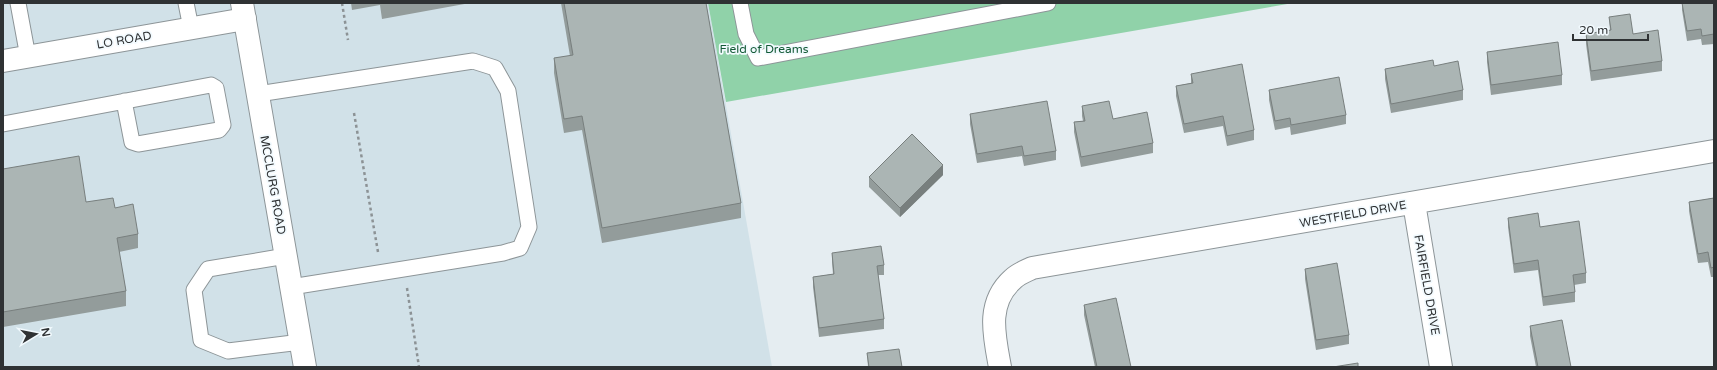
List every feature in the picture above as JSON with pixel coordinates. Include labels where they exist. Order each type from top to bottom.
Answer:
[{"type":"street","name":"LO ROAD","points":[[3,61],[203,27],[243,11]]},
{"type":"street","name":"MCCLURG ROAD","points":[[243,11],[305,367]]},
{"type":"street","name":"WESTFIELD DRIVE","points":[[1000,367],[993,326],[994,309],[1001,292],[1013,278],[1032,268],[1414,204],[1714,151]]},
{"type":"street","name":"FAIRFIELD DRIVE","points":[[1414,204],[1441,367]]},
{"type":"lane","points":[[18,3],[28,57]]},
{"type":"lane","points":[[186,3],[191,28]]},
{"type":"lane","points":[[740,3],[746,34],[758,58],[1048,3]]},
{"type":"lane","points":[[258,94],[473,61],[495,68],[508,91],[529,227],[520,248],[503,253],[291,287]]},
{"type":"lane","points":[[3,124],[124,101],[211,85],[216,88],[223,125],[219,130],[138,144],[132,142],[124,101]]},
{"type":"lane","points":[[286,256],[208,269],[194,290],[201,340],[228,351],[301,342]]},
{"type":"path","points":[[342,3],[348,40]]},
{"type":"path","points":[[354,112],[378,253]]},
{"type":"path","points":[[407,285],[419,367]]},
{"type":"shaded area","points":[[3,3],[708,3],[772,367],[3,367]]},
{"type":"green space","name":"Field of Dreams","points":[[708,3],[1293,3],[726,102]]},
{"type":"building","points":[[564,3],[706,3],[741,203],[602,228],[582,116],[564,119],[554,58],[573,55]]},
{"type":"building","points":[[1682,3],[1714,3],[1714,34],[1702,36],[1701,29],[1687,31]]},
{"type":"building","points":[[1630,14],[1633,34],[1658,30],[1662,61],[1591,71],[1586,34],[1611,30],[1609,17]]},
{"type":"building","points":[[1558,42],[1562,75],[1491,85],[1487,52]]},
{"type":"building","points":[[1433,60],[1434,66],[1458,61],[1463,90],[1391,104],[1385,69]]},
{"type":"building","points":[[1242,64],[1254,130],[1227,136],[1223,116],[1184,124],[1176,86],[1193,83],[1191,74]]},
{"type":"building","points":[[1339,77],[1346,115],[1291,125],[1290,118],[1275,121],[1269,90]]},
{"type":"building","points":[[1047,101],[1056,151],[1024,156],[1022,146],[977,154],[970,114]]},
{"type":"building","points":[[1109,101],[1113,119],[1147,112],[1153,143],[1081,157],[1074,122],[1085,121],[1082,106]]},
{"type":"building","points":[[912,134],[943,165],[900,208],[869,177]]},
{"type":"building","points":[[79,156],[86,202],[113,198],[115,208],[133,204],[138,234],[117,238],[126,291],[3,312],[3,169]]},
{"type":"building","points":[[1714,198],[1714,267],[1711,268],[1708,252],[1698,254],[1689,202]]},
{"type":"building","points":[[1538,213],[1540,227],[1579,221],[1586,273],[1573,275],[1575,292],[1543,297],[1538,260],[1514,264],[1508,218]]},
{"type":"building","points":[[881,246],[884,265],[877,266],[884,319],[819,328],[813,277],[834,274],[832,253]]},
{"type":"building","points":[[1337,263],[1349,335],[1316,340],[1305,269]]},
{"type":"building","points":[[1116,298],[1131,367],[1097,367],[1084,305]]},
{"type":"building","points":[[1562,320],[1571,367],[1538,367],[1530,326]]},
{"type":"building","points":[[899,349],[902,367],[869,367],[867,353]]},
{"type":"building","points":[[1358,363],[1358,367],[1333,367]]}]
